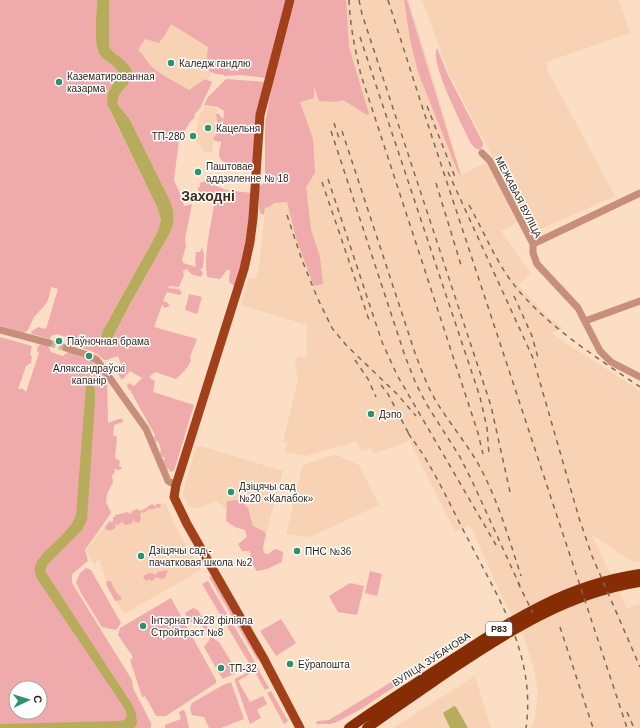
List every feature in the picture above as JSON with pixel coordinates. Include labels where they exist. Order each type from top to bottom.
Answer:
[{"type":"highway","name":"ВУЛІЦА ЗУБАЧОВА","points":[[367,728],[374,717],[483,639],[533,609],[583,588],[640,574]]},
{"type":"highway","name":"ВУЛІЦА ЗУБАЧОВА","points":[[349,728],[374,717],[537,616],[586,596],[614,587],[640,582]]},
{"type":"main road","points":[[290,0],[260,115],[250,242],[244,269],[176,485],[174,497],[185,521],[264,659],[300,728]]},
{"type":"main road","points":[[264,659],[306,728]]},
{"type":"street","name":"МЕЖАВАЯ ВУЛІЦА","points":[[482,153],[490,161],[533,244],[533,253],[537,264],[578,308],[600,351],[611,362],[640,378]]},
{"type":"street","points":[[533,244],[640,193]]},
{"type":"street","points":[[585,321],[640,301]]},
{"type":"street","points":[[0,330],[49,343]]},
{"type":"street","points":[[66,348],[92,357],[97,360],[106,371],[146,430],[168,481],[176,485]]},
{"type":"shaded area","points":[[0,0],[97,0],[96,37],[98,50],[101,55],[117,70],[118,73],[108,93],[110,111],[157,207],[161,220],[157,233],[105,326],[100,338],[112,339],[170,233],[174,216],[172,206],[129,118],[118,105],[119,96],[130,81],[132,72],[128,64],[114,53],[109,46],[109,0],[288,0],[267,78],[239,75],[224,76],[209,71],[206,65],[208,47],[171,24],[159,43],[145,39],[138,50],[156,70],[189,90],[205,79],[212,82],[201,107],[194,115],[195,117],[190,122],[179,140],[174,180],[184,206],[192,204],[185,239],[186,246],[182,260],[183,263],[196,267],[196,252],[200,252],[202,247],[204,255],[203,268],[200,269],[203,273],[201,277],[191,274],[187,269],[183,271],[184,275],[179,287],[169,286],[168,288],[179,289],[182,293],[180,295],[167,292],[163,301],[167,302],[170,306],[165,308],[162,305],[154,327],[197,339],[190,357],[191,361],[186,369],[176,379],[155,372],[149,377],[155,381],[153,392],[194,405],[174,471],[170,472],[169,468],[167,470],[163,461],[165,458],[162,457],[160,453],[161,450],[158,441],[155,442],[154,433],[131,391],[128,389],[127,385],[129,383],[134,386],[142,378],[130,371],[122,380],[114,368],[121,364],[118,356],[104,360],[93,352],[71,345],[72,339],[57,334],[51,336],[50,339],[32,334],[31,332],[38,327],[46,329],[58,289],[51,287],[48,300],[34,317],[28,330],[24,333],[0,326]]},
{"type":"shaded area","points":[[97,0],[109,0],[109,46],[114,53],[128,64],[132,72],[130,81],[119,96],[118,105],[129,118],[170,201],[174,217],[170,233],[111,341],[106,344],[101,343],[100,340],[103,330],[157,233],[161,220],[157,207],[107,104],[108,93],[118,73],[117,70],[101,56],[98,51],[96,37]]},
{"type":"shaded area","points":[[155,0],[205,21],[216,65],[204,86],[156,129],[133,86],[148,59],[127,44]]},
{"type":"shaded area","points":[[295,0],[346,0],[349,47],[369,114],[367,115],[343,100],[335,102],[319,101],[314,87],[314,98],[300,102],[313,139],[315,173],[306,187],[311,229],[320,257],[323,284],[314,286],[297,241],[287,202],[274,203],[265,208],[264,215],[261,214],[259,209],[259,187],[265,182],[265,124],[273,81]]},
{"type":"shaded area","points":[[308,0],[408,0],[461,175],[487,162],[519,221],[501,231],[531,273],[518,285],[545,314],[563,328],[551,333],[640,391],[640,561],[633,562],[591,534],[627,608],[640,604],[640,728],[531,728],[535,717],[538,692],[534,669],[523,634],[504,602],[470,525],[455,532],[409,440],[398,446],[373,453],[372,448],[360,451],[356,441],[344,446],[343,445],[306,456],[285,452],[287,443],[283,442],[298,379],[295,364],[298,356],[305,358],[307,351],[307,325],[241,305],[249,278],[256,278],[259,267],[269,175]]},
{"type":"shaded area","points":[[404,0],[407,0],[461,176],[457,170],[418,72],[410,40]]},
{"type":"shaded area","points":[[422,0],[619,0],[630,33],[546,62],[548,71],[615,196],[532,233],[448,71]]},
{"type":"shaded area","points":[[437,48],[448,75],[483,143],[480,150],[475,148],[470,142],[442,80],[436,55]]},
{"type":"shaded area","points":[[226,79],[266,82],[253,164],[251,167],[237,166],[223,162],[220,159],[219,154],[221,141],[215,141],[213,138],[216,134],[214,127],[217,123],[216,114],[219,114],[223,119],[220,125],[222,134],[224,111],[218,107],[204,105],[208,97]]},
{"type":"shaded area","name":"Кацельня","points":[[205,106],[216,108],[217,111],[212,153],[204,152],[195,140],[198,119]]},
{"type":"shaded area","points":[[205,181],[226,190],[252,193],[249,228],[237,284],[234,286],[229,282],[230,270],[227,270],[220,279],[207,277],[207,248],[215,198],[199,195],[198,187],[200,187],[200,183]]},
{"type":"shaded area","points":[[189,294],[202,297],[197,314],[185,310]]},
{"type":"shaded area","points":[[0,337],[32,346],[30,354],[32,357],[31,363],[26,366],[18,389],[23,389],[26,392],[39,353],[37,351],[38,346],[43,344],[48,346],[51,352],[63,356],[68,352],[85,358],[94,363],[107,374],[108,423],[122,418],[123,422],[114,425],[113,435],[117,437],[115,458],[120,461],[119,466],[122,469],[118,470],[114,468],[115,472],[112,476],[113,482],[107,494],[106,502],[111,513],[85,550],[88,561],[72,574],[72,583],[132,680],[133,688],[151,723],[151,728],[0,728]]},
{"type":"shaded area","points":[[90,380],[94,387],[95,401],[87,520],[82,530],[47,565],[45,571],[133,706],[137,724],[134,728],[0,728],[0,724],[120,721],[124,720],[127,716],[125,709],[38,580],[35,571],[37,561],[73,522],[76,515],[86,385],[87,381]]},
{"type":"shaded area","name":"Дзіцячы сад №20 «Калабок»","points":[[201,446],[283,471],[265,538],[242,524],[216,501],[199,508],[188,507],[183,495],[185,485],[196,447]]},
{"type":"shaded area","points":[[334,455],[359,465],[379,505],[310,537],[286,534],[303,465]]},
{"type":"shaded area","points":[[241,500],[248,508],[253,526],[266,534],[263,547],[264,553],[269,553],[276,549],[283,552],[282,562],[267,569],[257,571],[248,560],[251,554],[249,551],[242,551],[238,544],[247,537],[245,530],[235,527],[226,521],[227,501]]},
{"type":"shaded area","name":"Дзіцячы сад - пачатковая школа №2","points":[[165,503],[178,531],[201,570],[124,614],[109,590],[99,560],[94,564],[86,551],[109,521]]},
{"type":"shaded area","points":[[152,504],[155,506],[156,504],[160,504],[161,506],[159,508],[155,507],[155,509],[149,509],[144,513],[142,512],[140,514],[141,520],[139,523],[135,522],[133,519],[133,522],[126,525],[123,524],[123,521],[118,525],[115,524],[116,527],[113,530],[106,530],[105,527],[109,522],[113,522],[113,517],[115,517],[115,515],[128,512],[130,514],[132,511],[137,509],[141,511]]},
{"type":"shaded area","points":[[86,568],[91,570],[121,623],[116,630],[102,627],[81,593],[76,582],[80,573]]},
{"type":"shaded area","points":[[168,571],[165,578],[162,579],[155,577],[154,580],[151,581],[149,579],[148,581],[143,577],[149,573],[156,575],[157,572]]},
{"type":"shaded area","points":[[370,571],[382,574],[377,596],[365,593]]},
{"type":"shaded area","points":[[211,576],[257,655],[258,661],[209,577]]},
{"type":"shaded area","points":[[107,581],[111,581],[116,592],[121,597],[121,600],[115,601],[106,584]]},
{"type":"shaded area","points":[[208,581],[255,662],[250,665],[202,584]]},
{"type":"shaded area","points":[[350,583],[364,586],[357,615],[338,612],[329,596]]},
{"type":"shaded area","points":[[171,598],[216,680],[216,683],[166,716],[156,716],[145,696],[142,697],[130,660],[133,657],[118,635],[120,628]]},
{"type":"shaded area","points":[[193,608],[198,610],[214,639],[219,642],[235,668],[236,673],[223,679],[220,675],[204,647],[210,639],[197,617],[192,622],[189,621],[185,613]]},
{"type":"shaded area","points":[[281,619],[296,643],[276,656],[260,631]]},
{"type":"shaded area","points":[[419,665],[421,669],[361,709],[331,724],[316,724],[317,721],[329,720]]},
{"type":"shaded area","points":[[257,667],[269,688],[265,690],[253,669]]},
{"type":"shaded area","points":[[250,671],[251,673],[238,681],[250,702],[263,696],[267,704],[257,710],[261,718],[250,724],[235,679]]},
{"type":"shaded area","points":[[475,676],[491,728],[393,728]]},
{"type":"shaded area","points":[[231,682],[244,719],[221,728],[209,728],[204,717],[192,715],[190,708],[192,703]]},
{"type":"shaded area","points":[[271,691],[288,721],[284,724],[267,693]]},
{"type":"shaded area","points":[[454,706],[468,728],[450,728],[443,713]]},
{"type":"shaded area","points":[[183,710],[185,711],[189,728],[165,728],[165,725],[181,719],[179,712]]},
{"type":"tunnel","points":[[49,343],[66,348]]},
{"type":"railway","points":[[349,0],[353,38],[361,75],[478,433],[483,454]]},
{"type":"railway","points":[[359,0],[362,14],[491,406],[510,492]]},
{"type":"railway","points":[[388,0],[627,728]]},
{"type":"railway","points":[[360,37],[480,397],[487,428],[489,455]]},
{"type":"railway","points":[[427,106],[455,177]]},
{"type":"railway","points":[[334,123],[339,138]]},
{"type":"railway","points":[[331,131],[405,356],[416,384],[427,405],[460,457],[520,586]]},
{"type":"railway","points":[[342,131],[422,371],[436,401],[479,465],[490,487],[500,512],[521,576]]},
{"type":"railway","points":[[448,172],[533,358],[579,518],[592,556],[640,667]]},
{"type":"railway","points":[[328,179],[382,342],[397,375],[496,545]]},
{"type":"railway","points":[[322,182],[369,320]]},
{"type":"railway","points":[[436,183],[461,265]]},
{"type":"railway","points":[[469,205],[509,278],[536,309],[570,338],[605,364],[640,387]]},
{"type":"railway","points":[[287,215],[302,260],[317,297],[332,328],[346,345],[397,394],[416,416]]},
{"type":"railway","points":[[514,296],[532,336],[538,358]]},
{"type":"railway","points":[[355,360],[368,379],[376,397]]},
{"type":"railway","points":[[381,385],[388,394],[411,438]]},
{"type":"railway","points":[[408,433],[439,482],[513,630],[521,653],[526,677],[528,702],[526,728]]},
{"type":"railway","points":[[518,583],[533,613]]},
{"type":"railway","points":[[560,627],[593,728]]},
{"type":"railway","points":[[627,712],[634,728]]},
{"type":"place","name":"Каледж гандлю","points":[[171,63]]},
{"type":"place","name":"Казематированная казарма","points":[[59,82]]},
{"type":"place","name":"Кацельня","points":[[208,128]]},
{"type":"place","name":"ТП-280","points":[[193,136]]},
{"type":"place","name":"Паштовае аддзяленне № 18","points":[[198,172]]},
{"type":"place","name":"Паўночная брама","points":[[59,341]]},
{"type":"place","name":"Аляксандраўскі капанір","points":[[89,356]]},
{"type":"place","name":"Дэпо","points":[[371,414]]},
{"type":"place","name":"Дзіцячы сад №20 «Калабок»","points":[[231,492]]},
{"type":"place","name":"ПНС №36","points":[[297,551]]},
{"type":"place","name":"Дзіцячы сад - пачатковая школа №2","points":[[141,556]]},
{"type":"place","name":"Інтэрнат №28 фiлiяла Стройтрэст №8","points":[[143,626]]},
{"type":"place","name":"Еўрапошта","points":[[290,664]]},
{"type":"place","name":"ТП-32","points":[[221,668]]},
{"type":"district","name":"Заходні","points":[[208,196]]}]
